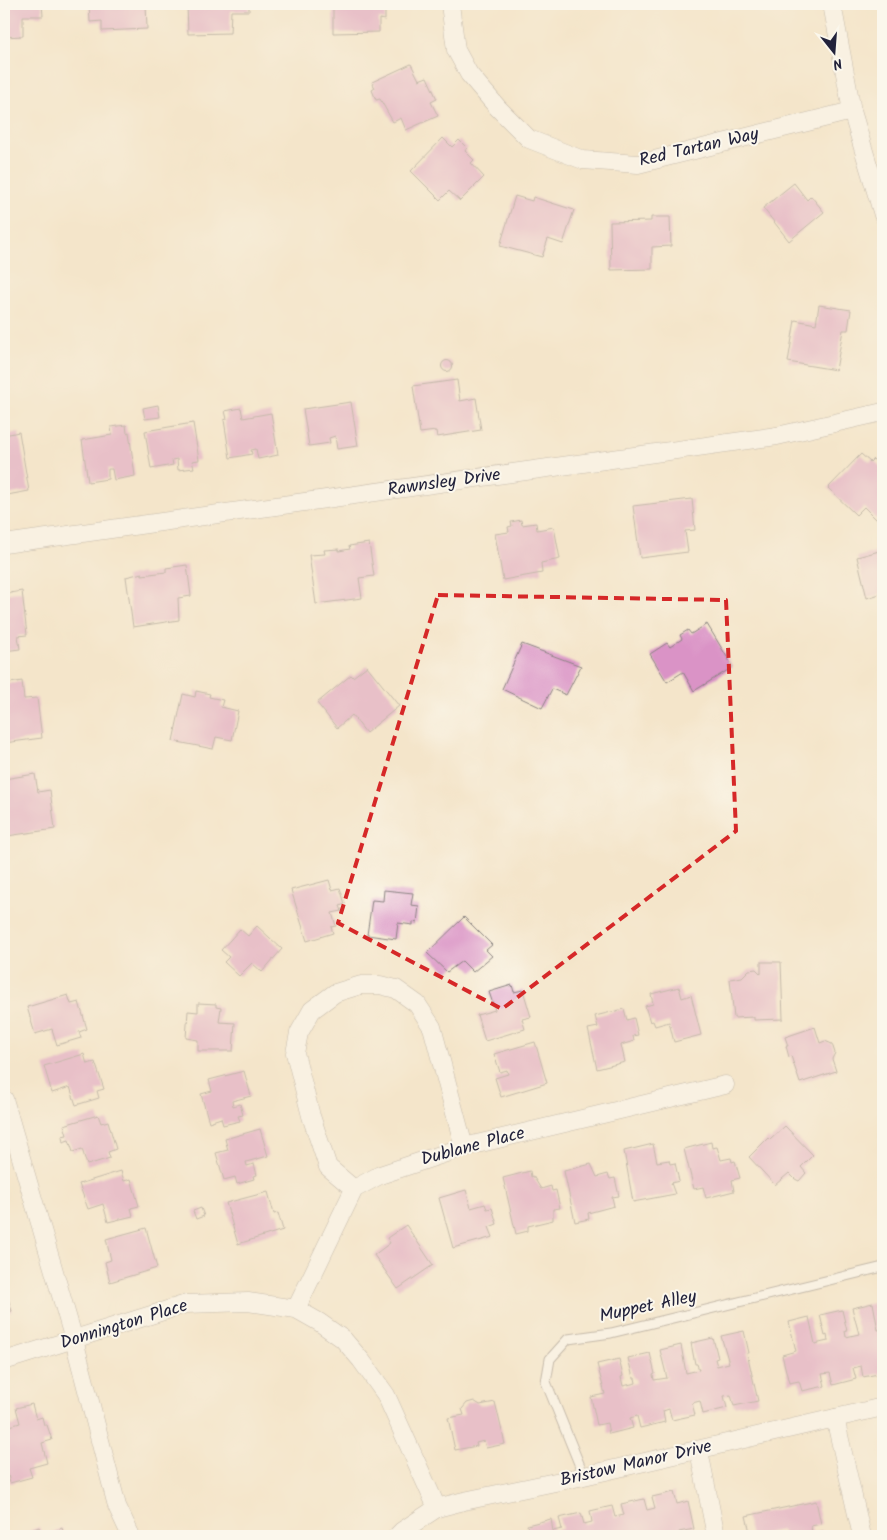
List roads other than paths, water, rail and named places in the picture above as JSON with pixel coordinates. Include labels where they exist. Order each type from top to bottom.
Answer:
[{"type":"street","name":"Red Tartan Way","points":[[450,4],[456,50],[469,74],[480,88],[529,139],[583,160],[638,164],[852,111]]},
{"type":"street","points":[[832,4],[852,111],[883,215]]},
{"type":"street","name":"Rawnsley Drive","points":[[4,544],[777,436],[883,412]]},
{"type":"street","points":[[296,1309],[354,1189],[328,1167],[311,1116],[295,1053],[299,1033],[312,1010],[335,993],[361,985],[380,985],[396,989],[417,1004],[432,1027],[464,1147]]},
{"type":"street","name":"Dublane Place","points":[[354,1189],[380,1175],[464,1147],[725,1085]]},
{"type":"street","points":[[4,1099],[74,1340],[117,1506],[131,1536]]},
{"type":"street","name":"Donnington Place","points":[[4,1361],[186,1304],[248,1302],[296,1309],[320,1322],[343,1340],[361,1360],[386,1395],[438,1508]]},
{"type":"street","name":"Bristow Manor Drive","points":[[397,1536],[438,1508],[464,1500],[699,1451],[883,1407]]},
{"type":"street","points":[[835,1418],[862,1536]]},
{"type":"street","points":[[699,1451],[716,1536]]},
{"type":"lane","name":"Muppet Alley","points":[[584,1476],[546,1382],[550,1358],[568,1338],[611,1333],[883,1267]]}]
